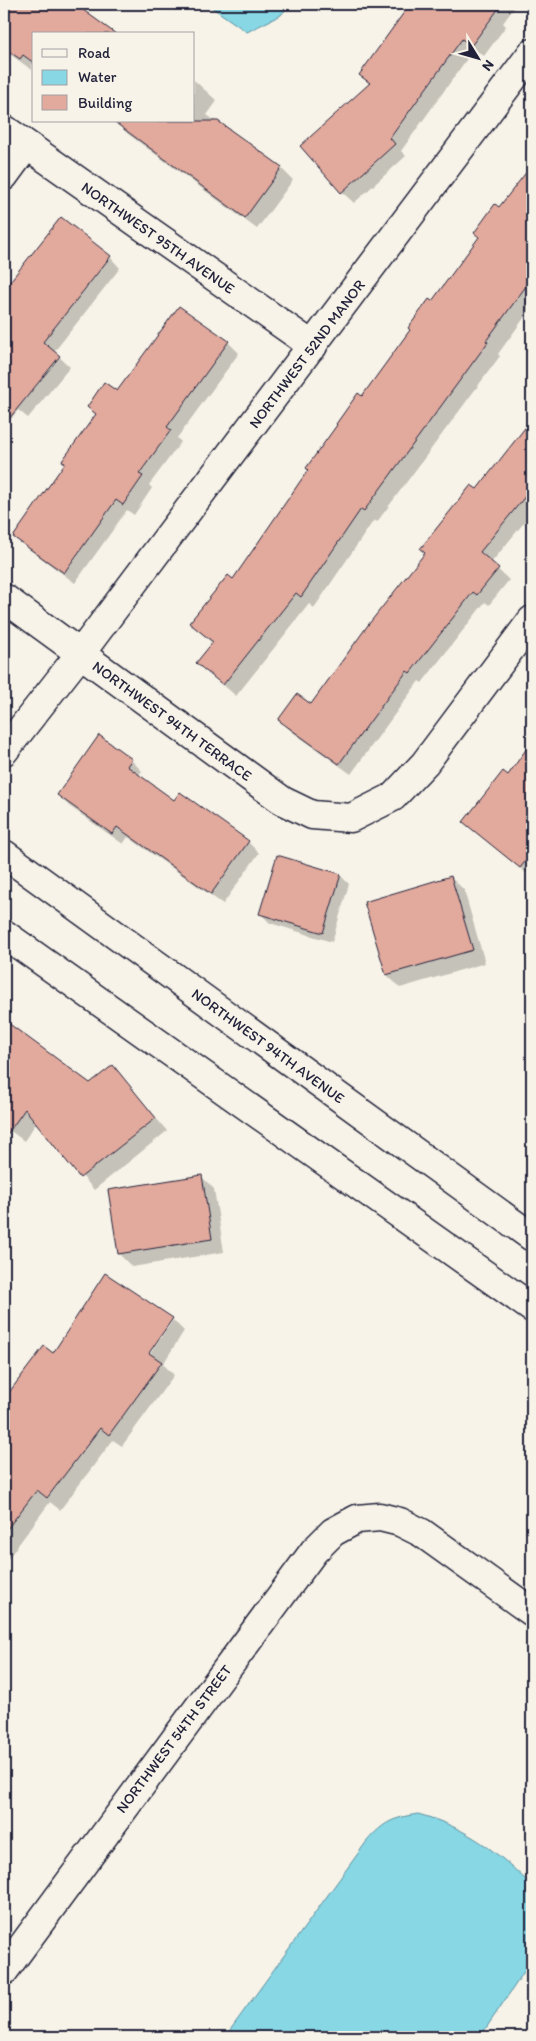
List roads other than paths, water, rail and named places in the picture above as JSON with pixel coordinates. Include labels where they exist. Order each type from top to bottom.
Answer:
[{"type":"street","name":"NORTHWEST 52ND MANOR","points":[[4,751],[80,654],[313,346],[532,52]]},
{"type":"street","name":"NORTHWEST 95TH AVENUE","points":[[4,129],[313,346]]},
{"type":"street","points":[[4,176],[26,146]]},
{"type":"street","name":"NORTHWEST 94TH TERRACE","points":[[4,598],[283,801],[312,814],[352,818],[393,797],[425,763],[532,620]]},
{"type":"street","name":"NORTHWEST 94TH AVENUE","points":[[4,854],[532,1238]]},
{"type":"street","points":[[4,934],[532,1308]]},
{"type":"street","name":"NORTHWEST 54TH STREET","points":[[4,1971],[314,1551],[333,1532],[357,1519],[380,1517],[400,1522],[422,1533],[532,1612]]},
{"type":"water","points":[[207,4],[290,4],[281,15],[247,32]]},
{"type":"water","points":[[418,1814],[435,1819],[466,1833],[493,1851],[532,1886],[532,1960],[480,2037],[225,2037],[367,1841],[378,1829],[389,1822],[401,1817]]}]
